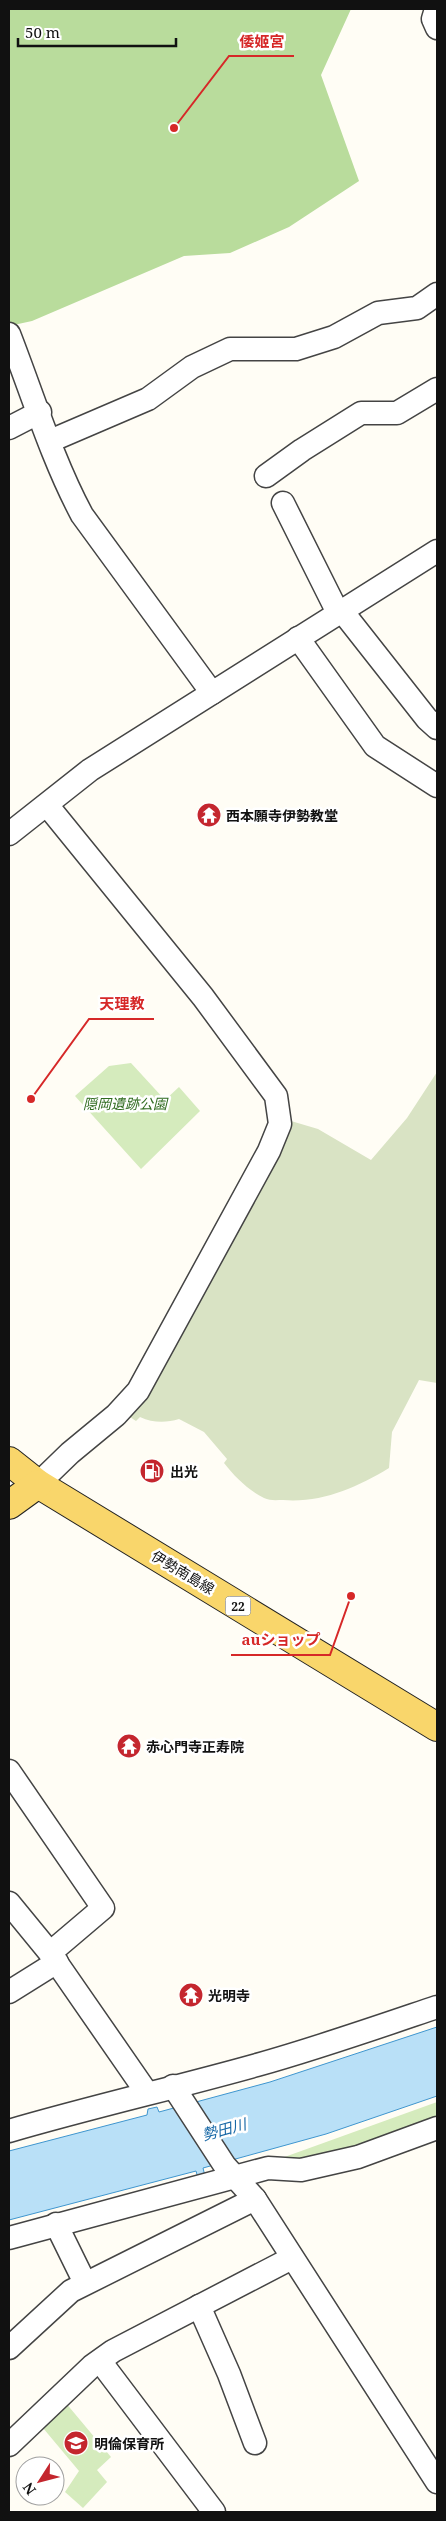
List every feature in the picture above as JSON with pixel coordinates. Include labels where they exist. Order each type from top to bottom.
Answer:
[{"type":"main road","name":"伊勢南島線","points":[[9,1461],[38,1484],[437,1727]]},
{"type":"main road","points":[[9,1505],[38,1484]]},
{"type":"street","points":[[436,9],[433,19],[437,28]]},
{"type":"street","points":[[50,441],[148,399],[192,367],[230,349],[296,349],[334,336],[378,313],[417,308],[437,294]]},
{"type":"street","points":[[9,334],[68,489],[82,515],[212,693]]},
{"type":"street","points":[[266,476],[302,450],[360,413],[397,413],[437,389]]},
{"type":"street","points":[[9,428],[40,412]]},
{"type":"street","points":[[282,503],[340,612],[427,719],[437,728]]},
{"type":"street","points":[[9,834],[90,770],[437,551]]},
{"type":"street","points":[[298,638],[375,746],[437,786]]},
{"type":"street","points":[[38,1484],[70,1452],[116,1415],[138,1392],[269,1152],[280,1124],[276,1096],[203,997],[47,805]]},
{"type":"street","points":[[9,1771],[103,1908],[54,1958],[9,1992]]},
{"type":"street","points":[[9,1903],[54,1958],[147,2093]]},
{"type":"street","points":[[9,2131],[147,2093],[176,2092],[437,2007]]},
{"type":"street","points":[[176,2092],[231,2172],[255,2199],[437,2482]]},
{"type":"street","points":[[9,2238],[231,2172],[268,2168],[300,2170],[358,2157],[437,2128]]},
{"type":"street","points":[[9,2348],[71,2291],[255,2199]]},
{"type":"street","points":[[56,2224],[85,2284]]},
{"type":"street","points":[[9,2445],[113,2351],[292,2258]]},
{"type":"street","points":[[199,2306],[229,2374],[255,2443]]},
{"type":"street","points":[[100,2361],[214,2512]]},
{"type":"green space","points":[[9,9],[351,9],[321,75],[359,181],[289,227],[230,253],[184,256],[32,321],[9,326]]},
{"type":"green space","name":"隠岡遺跡公園","points":[[131,1063],[165,1100],[179,1087],[200,1111],[141,1169],[75,1096],[109,1066]]},
{"type":"green space","points":[[437,1072],[437,1383],[419,1380],[392,1432],[389,1468],[364,1482],[338,1493],[311,1499],[269,1500],[247,1487],[237,1478],[224,1463],[227,1459],[204,1432],[179,1419],[160,1422],[140,1417],[136,1421],[127,1415],[284,1144],[291,1121],[318,1129],[371,1160],[407,1118]]},
{"type":"green space","points":[[437,2102],[437,2119],[307,2161],[279,2159]]},
{"type":"green space","points":[[65,2402],[111,2457],[97,2470],[107,2482],[83,2508],[65,2492],[79,2471],[43,2428]]},
{"type":"water","name":"勢田川","points":[[437,2027],[437,2096],[326,2134],[203,2168],[205,2176],[198,2178],[196,2171],[9,2220],[9,2151],[147,2115],[148,2109],[157,2107],[159,2112],[270,2082]]},
{"type":"place","name":"倭姬宮","points":[[174,128]]},
{"type":"place","name":"西本願寺伊勢教堂","points":[[209,815]]},
{"type":"place","name":"天理教","points":[[31,1099]]},
{"type":"place","name":"出光","points":[[152,1471]]},
{"type":"place","name":"auショップ","points":[[351,1596]]},
{"type":"place","name":"赤心門寺正寿院","points":[[129,1746]]},
{"type":"place","name":"光明寺","points":[[191,1995]]},
{"type":"place","name":"明倫保育所","points":[[76,2443]]}]
